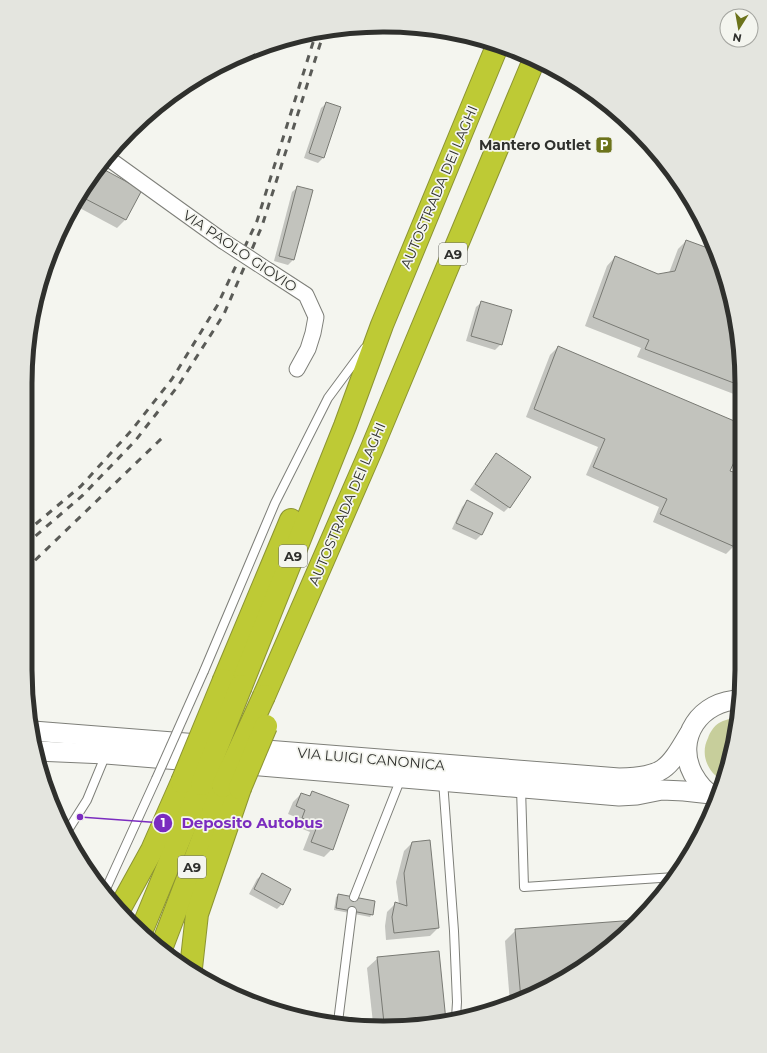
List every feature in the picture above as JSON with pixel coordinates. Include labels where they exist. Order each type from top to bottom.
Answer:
[{"type":"highway","name":"AUTOSTRADA DEI LAGHI","points":[[164,943],[212,785],[233,683],[345,426],[382,325],[495,51]]},
{"type":"highway","name":"AUTOSTRADA DEI LAGHI","points":[[144,926],[212,785],[270,698],[372,448],[532,65]]},
{"type":"highway","points":[[122,904],[152,850],[212,785]]},
{"type":"highway","points":[[191,964],[212,785]]},
{"type":"street","name":"VIA PAOLO GIOVIO","points":[[112,161],[223,241],[306,295],[316,317],[308,349],[297,369]]},
{"type":"street","name":"VIA LUIGI CANONICA","points":[[38,731],[619,778],[637,777],[658,773],[668,766],[698,718],[712,706],[733,699]]},
{"type":"street","points":[[689,734],[686,751],[689,766],[697,782],[712,794]]},
{"type":"street","name":"VIA LUIGI CANONICA","points":[[42,751],[106,754],[618,796],[637,795],[662,790],[684,791],[711,796]]},
{"type":"lane","points":[[107,886],[204,671],[275,503],[328,398],[382,325]]},
{"type":"lane","points":[[69,828],[87,800],[106,754]]},
{"type":"lane","points":[[354,897],[401,778]]},
{"type":"lane","points":[[443,781],[454,931],[456,1013]]},
{"type":"lane","points":[[521,788],[524,887],[666,878]]},
{"type":"lane","points":[[338,1018],[352,911]]},
{"type":"green space","points":[[731,718],[723,760],[717,777],[706,762],[705,750],[712,729],[721,722]]},
{"type":"building","points":[[326,102],[341,107],[324,158],[309,153]]},
{"type":"building","points":[[105,170],[142,190],[126,220],[85,198]]},
{"type":"building","points":[[297,186],[313,190],[294,260],[279,256]]},
{"type":"building","points":[[686,240],[708,248],[723,293],[728,315],[732,338],[735,383],[645,349],[649,340],[593,317],[615,256],[658,274],[675,271]]},
{"type":"building","points":[[481,301],[512,310],[502,345],[471,336]]},
{"type":"building","points":[[558,346],[735,421],[735,460],[730,471],[735,472],[735,547],[660,514],[667,499],[593,467],[605,439],[534,409]]},
{"type":"building","points":[[496,453],[531,477],[510,508],[475,484]]},
{"type":"building","points":[[467,500],[493,513],[482,535],[456,523]]},
{"type":"building","points":[[312,791],[349,805],[333,850],[311,842],[318,824],[302,818],[305,810],[296,806],[301,793],[310,796]]},
{"type":"building","points":[[430,840],[439,928],[394,933],[392,917],[395,902],[407,906],[404,873],[412,842]]},
{"type":"building","points":[[262,873],[291,889],[283,905],[254,889]]},
{"type":"building","points":[[338,894],[375,901],[373,915],[336,908]]},
{"type":"building","points":[[629,920],[615,934],[579,962],[539,985],[520,993],[515,929]]},
{"type":"building","points":[[439,951],[445,1015],[429,1018],[384,1021],[377,957]]},
{"type":"railway","points":[[32,539],[83,495],[135,441],[178,386],[224,314],[262,226],[322,38]]},
{"type":"railway","points":[[32,527],[81,486],[131,431],[172,379],[217,306],[257,221],[314,39]]},
{"type":"railway","points":[[32,563],[162,438]]},
{"type":"place","name":"Mantero Outlet","points":[[604,145]]},
{"type":"place","name":"Deposito Autobus","points":[[80,817]]}]
